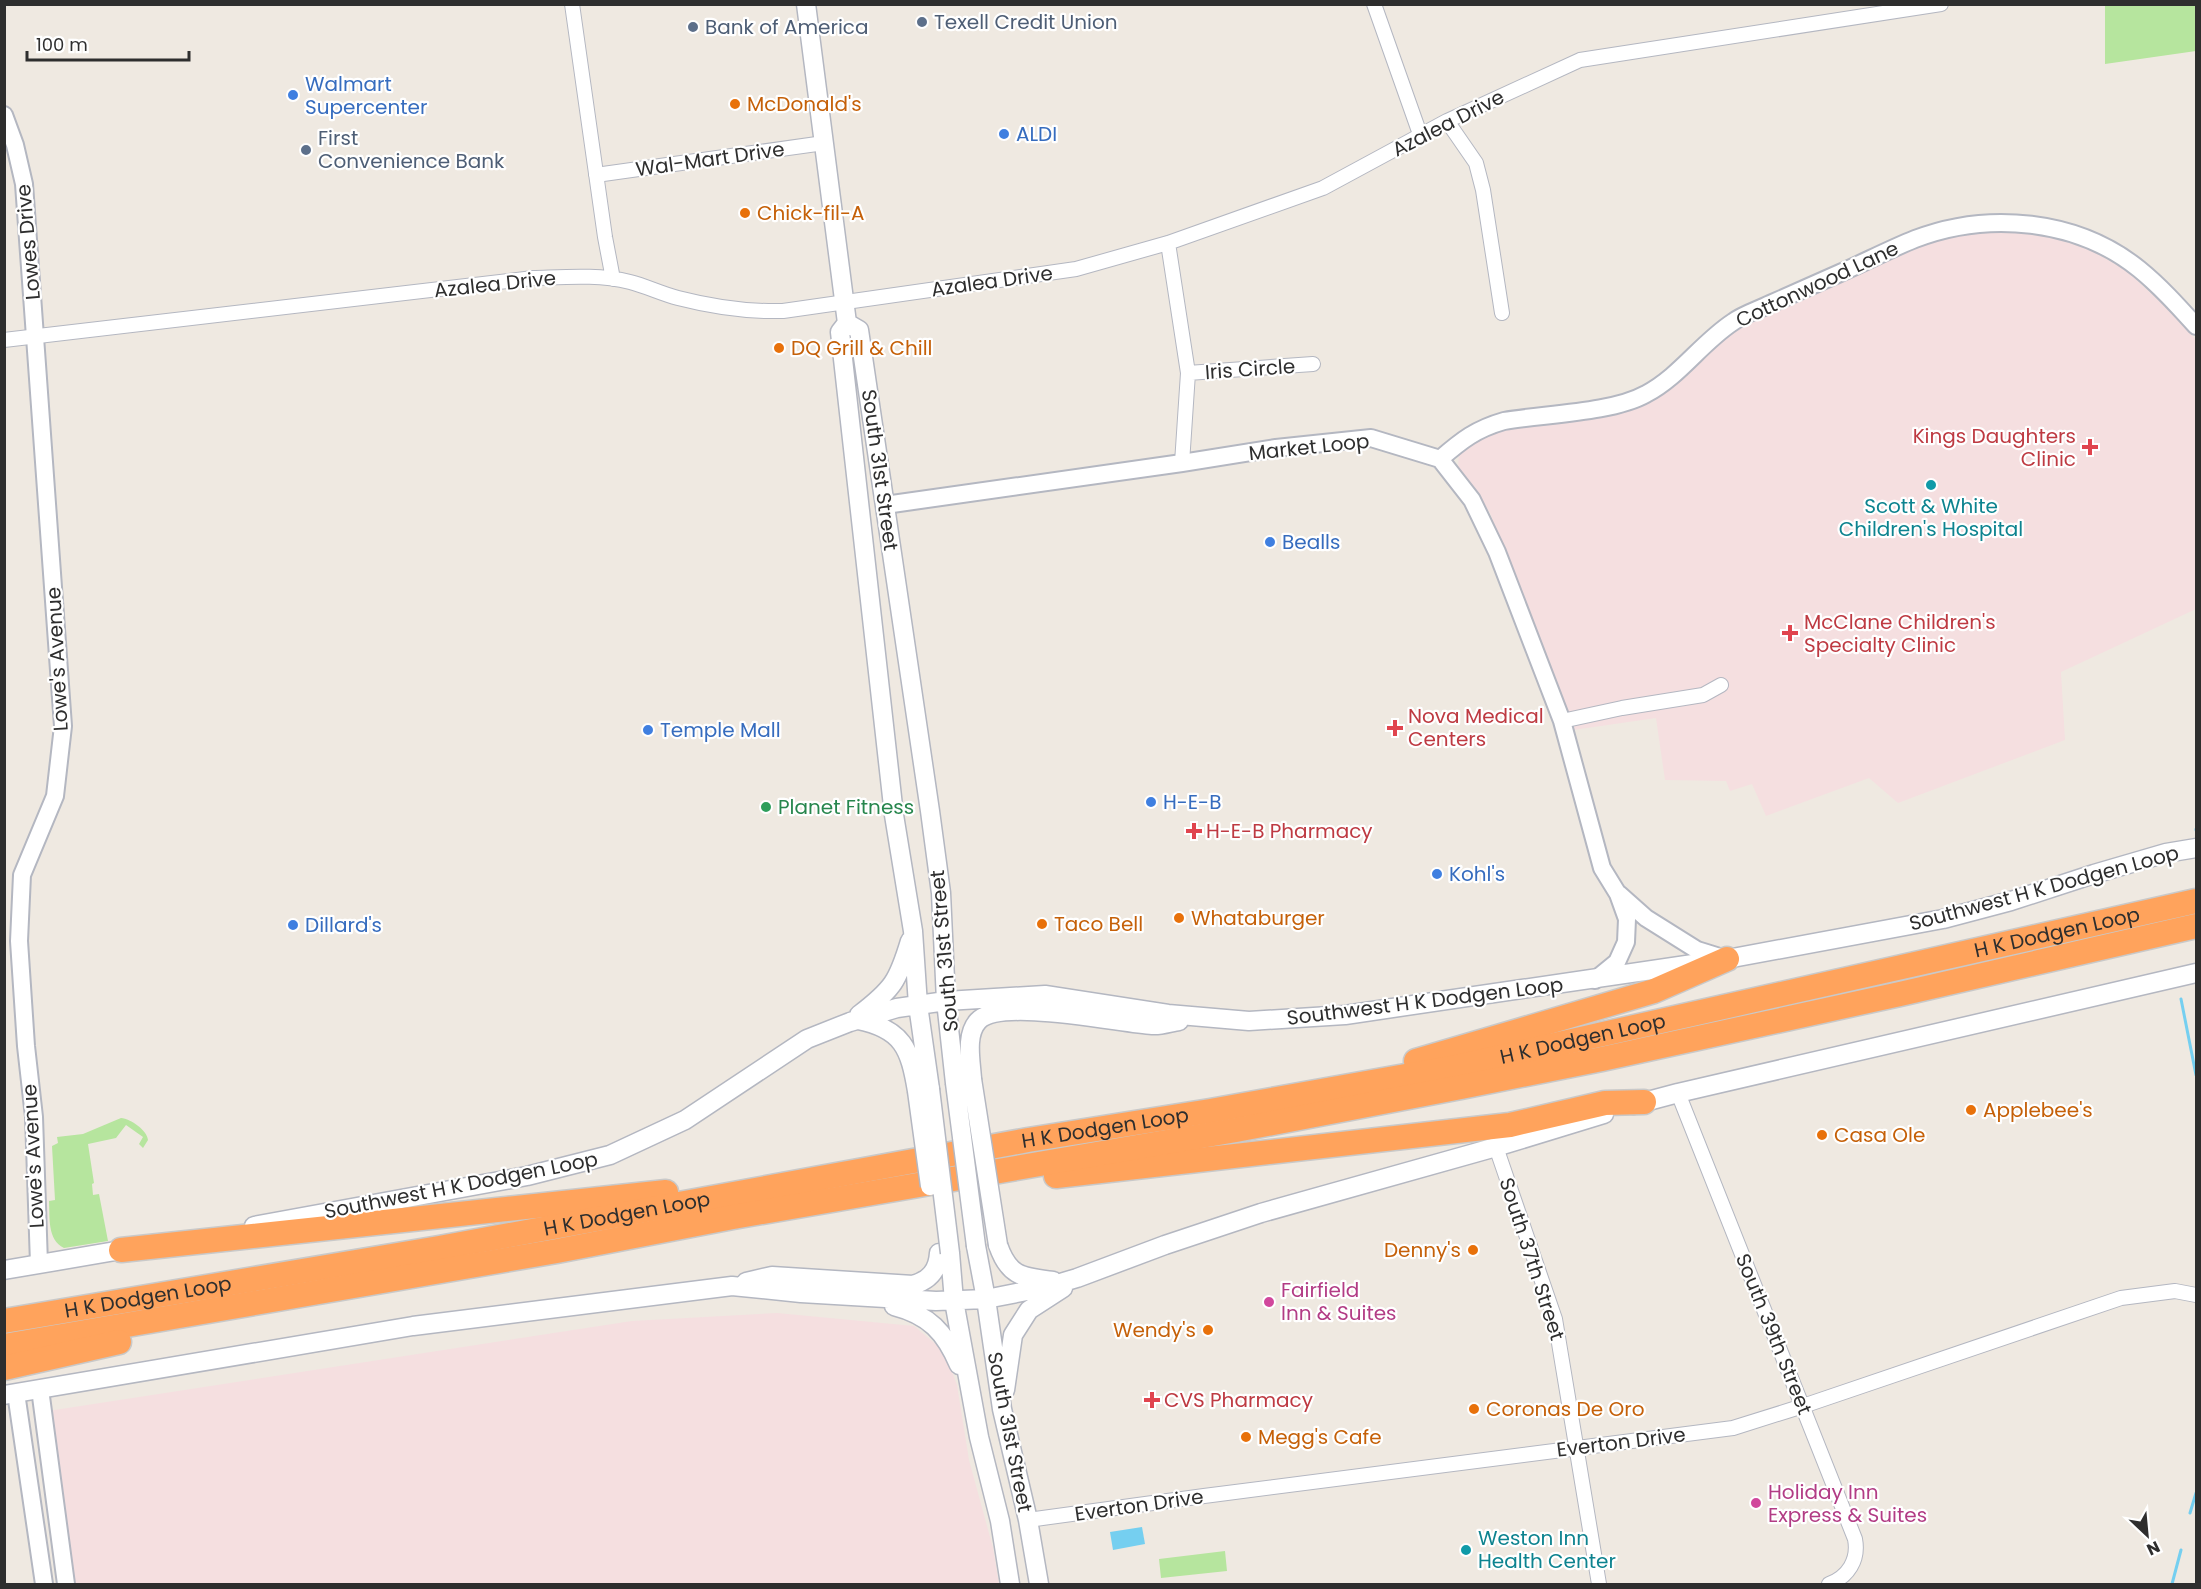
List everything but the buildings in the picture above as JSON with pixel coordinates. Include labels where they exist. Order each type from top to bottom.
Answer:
[{"type":"highway","name":"H K Dodgen Loop","points":[[4,1321],[439,1248],[1028,1140],[1210,1111],[1456,1067],[2196,901]]},
{"type":"highway","name":"H K Dodgen Loop","points":[[4,1346],[557,1251],[733,1217],[1224,1132],[1473,1085],[1614,1057],[2196,926]]},
{"type":"highway","points":[[1210,1111],[1419,1060],[1654,991],[1727,959]]},
{"type":"highway","points":[[733,1217],[802,1214],[1005,1181],[1510,1125],[1605,1103],[1644,1102]]},
{"type":"highway","points":[[121,1250],[685,1190],[908,1152],[1028,1140]]},
{"type":"highway","points":[[4,1368],[351,1287]]},
{"type":"main road","name":"South 31st Street","points":[[806,4],[847,323],[840,332],[894,815],[914,931],[924,1090],[944,1253],[979,1437],[1000,1521],[1010,1584]]},
{"type":"main road","name":"South 31st Street","points":[[847,323],[859,330],[941,894],[946,1001],[964,1081],[976,1246],[1002,1409],[1028,1520],[1039,1584]]},
{"type":"main road","name":"Southwest H K Dodgen Loop","points":[[4,1270],[527,1176],[610,1155],[685,1120],[807,1039],[897,1008],[946,1001],[1045,995],[1128,1008],[1249,1021],[1345,1015],[1727,959],[1943,919],[2011,901],[2166,853],[2196,848]]},
{"type":"main road","points":[[854,1021],[893,986],[914,931]]},
{"type":"main road","points":[[732,1286],[954,1301],[986,1299],[1070,1280],[1261,1213],[1496,1147],[1644,1102],[2196,973]]},
{"type":"main road","points":[[1070,1280],[1018,1275],[1004,1262],[998,1245],[964,1081],[972,1030],[979,1020],[997,1012],[1047,1011],[1155,1026],[1199,1017]]},
{"type":"main road","points":[[854,1021],[875,1024],[891,1032],[903,1045],[924,1090]]},
{"type":"main road","points":[[10,1394],[413,1326],[732,1286],[772,1276],[913,1286],[929,1277],[944,1253]]},
{"type":"main road","points":[[1002,1409],[1013,1335],[1029,1310],[1070,1280]]},
{"type":"main road","points":[[858,1296],[914,1311],[934,1325],[950,1344],[960,1368],[979,1437]]},
{"type":"street","points":[[1374,4],[1421,136]]},
{"type":"street","name":"Azalea Drive","points":[[4,340],[533,278],[591,276],[613,279],[630,282],[676,298],[753,312],[783,311],[1076,269],[1168,243],[1323,188],[1447,121],[1580,60],[1941,4]]},
{"type":"street","points":[[576,5],[596,175],[613,279]]},
{"type":"street","name":"Lowes Drive","points":[[4,115],[15,145],[24,184],[36,336]]},
{"type":"street","points":[[1447,121],[1476,163],[1483,190],[1502,313]]},
{"type":"street","name":"Wal-Mart Drive","points":[[596,175],[824,143]]},
{"type":"street","name":"Cottonwood Lane","points":[[1440,459],[1469,435],[1486,426],[1504,421],[1624,403],[1645,395],[1666,382],[1702,345],[1735,320],[1916,239],[1974,224],[2009,222],[2058,230],[2107,248],[2138,268],[2196,327]]},
{"type":"street","points":[[1168,243],[1188,373],[1182,464]]},
{"type":"street","name":"Lowe's Avenue","points":[[36,336],[63,726],[55,796],[22,875],[20,941],[26,1046],[34,1117],[39,1264]]},
{"type":"street","name":"Iris Circle","points":[[1188,373],[1313,364]]},
{"type":"street","name":"Market Loop","points":[[885,505],[1182,464],[1276,448],[1371,438],[1440,459]]},
{"type":"street","points":[[1440,459],[1472,500],[1497,552],[1562,721],[1602,868],[1618,894],[1627,919],[1626,942],[1617,962],[1594,980]]},
{"type":"street","points":[[1562,721],[1622,708],[1703,695],[1721,686]]},
{"type":"street","points":[[1618,894],[1646,918],[1697,950],[1727,959]]},
{"type":"street","name":"South 39th Street","points":[[1678,1093],[1855,1539],[1854,1561],[1846,1575],[1829,1584]]},
{"type":"street","name":"South 37th Street","points":[[1496,1147],[1556,1319],[1599,1584]]},
{"type":"street","name":"Everton Drive","points":[[1028,1520],[1733,1428],[2121,1298],[2175,1291],[2196,1294]]},
{"type":"street","points":[[40,1389],[66,1584]]},
{"type":"street","points":[[10,1394],[44,1584]]},
{"type":"shaded area","points":[[1999,230],[2046,235],[2091,250],[2127,271],[2173,314],[2196,340],[2196,609],[2061,672],[2065,740],[1898,803],[1869,778],[1766,816],[1752,784],[1730,791],[1726,781],[1665,780],[1656,718],[1573,730],[1490,513],[1474,487],[1458,469],[1459,451],[1483,437],[1512,428],[1601,416],[1646,404],[1678,383],[1728,336],[1760,316],[1925,245],[1964,234]]},
{"type":"shaded area","points":[[777,1313],[914,1326],[944,1351],[957,1385],[969,1460],[993,1548],[999,1584],[72,1584],[48,1411],[632,1321]]},
{"type":"green space","points":[[2105,5],[2196,5],[2196,51],[2105,64]]},
{"type":"green space","points":[[121,1118],[134,1123],[145,1132],[148,1140],[143,1148],[139,1144],[143,1137],[126,1125],[116,1138],[88,1144],[94,1183],[92,1184],[93,1195],[99,1194],[108,1241],[64,1248],[55,1240],[50,1221],[49,1201],[55,1200],[52,1146],[58,1143],[57,1137],[83,1134]]},
{"type":"green space","points":[[1225,1551],[1227,1571],[1161,1578],[1159,1559]]},
{"type":"water","points":[[1142,1527],[1145,1544],[1113,1550],[1110,1532]]},
{"type":"waterway","points":[[2181,999],[2196,1075]]},
{"type":"waterway","points":[[2190,1513],[2196,1493]]},
{"type":"waterway","points":[[2172,1584],[2181,1550]]},
{"type":"place","name":"Texell Credit Union","points":[[922,22]]},
{"type":"place","name":"Bank of America","points":[[693,27]]},
{"type":"place","name":"Walmart Supercenter","points":[[293,95]]},
{"type":"place","name":"McDonald's","points":[[735,104]]},
{"type":"place","name":"ALDI","points":[[1004,134]]},
{"type":"place","name":"First Convenience Bank","points":[[306,150]]},
{"type":"place","name":"Chick-fil-A","points":[[745,213]]},
{"type":"place","name":"DQ Grill & Chill","points":[[779,348]]},
{"type":"place","name":"Kings Daughters Clinic","points":[[2090,447]]},
{"type":"place","name":"Scott & White Children's Hospital","points":[[1931,485]]},
{"type":"place","name":"Bealls","points":[[1270,542]]},
{"type":"place","name":"McClane Children's Specialty Clinic","points":[[1790,633]]},
{"type":"place","name":"Nova Medical Centers","points":[[1395,728]]},
{"type":"place","name":"Temple Mall","points":[[648,730]]},
{"type":"place","name":"H-E-B","points":[[1151,802]]},
{"type":"place","name":"Planet Fitness","points":[[766,807]]},
{"type":"place","name":"H-E-B Pharmacy","points":[[1194,831]]},
{"type":"place","name":"Kohl's","points":[[1437,874]]},
{"type":"place","name":"Whataburger","points":[[1179,918]]},
{"type":"place","name":"Taco Bell","points":[[1042,924]]},
{"type":"place","name":"Dillard's","points":[[293,925]]},
{"type":"place","name":"Applebee's","points":[[1971,1110]]},
{"type":"place","name":"Casa Ole","points":[[1822,1135]]},
{"type":"place","name":"Denny's","points":[[1473,1250]]},
{"type":"place","name":"Fairfield Inn & Suites","points":[[1269,1302]]},
{"type":"place","name":"Wendy's","points":[[1208,1330]]},
{"type":"place","name":"CVS Pharmacy","points":[[1152,1400]]},
{"type":"place","name":"Coronas De Oro","points":[[1474,1409]]},
{"type":"place","name":"Megg's Cafe","points":[[1246,1437]]},
{"type":"place","name":"Holiday Inn Express & Suites","points":[[1756,1503]]},
{"type":"place","name":"Weston Inn Health Center","points":[[1466,1550]]}]
